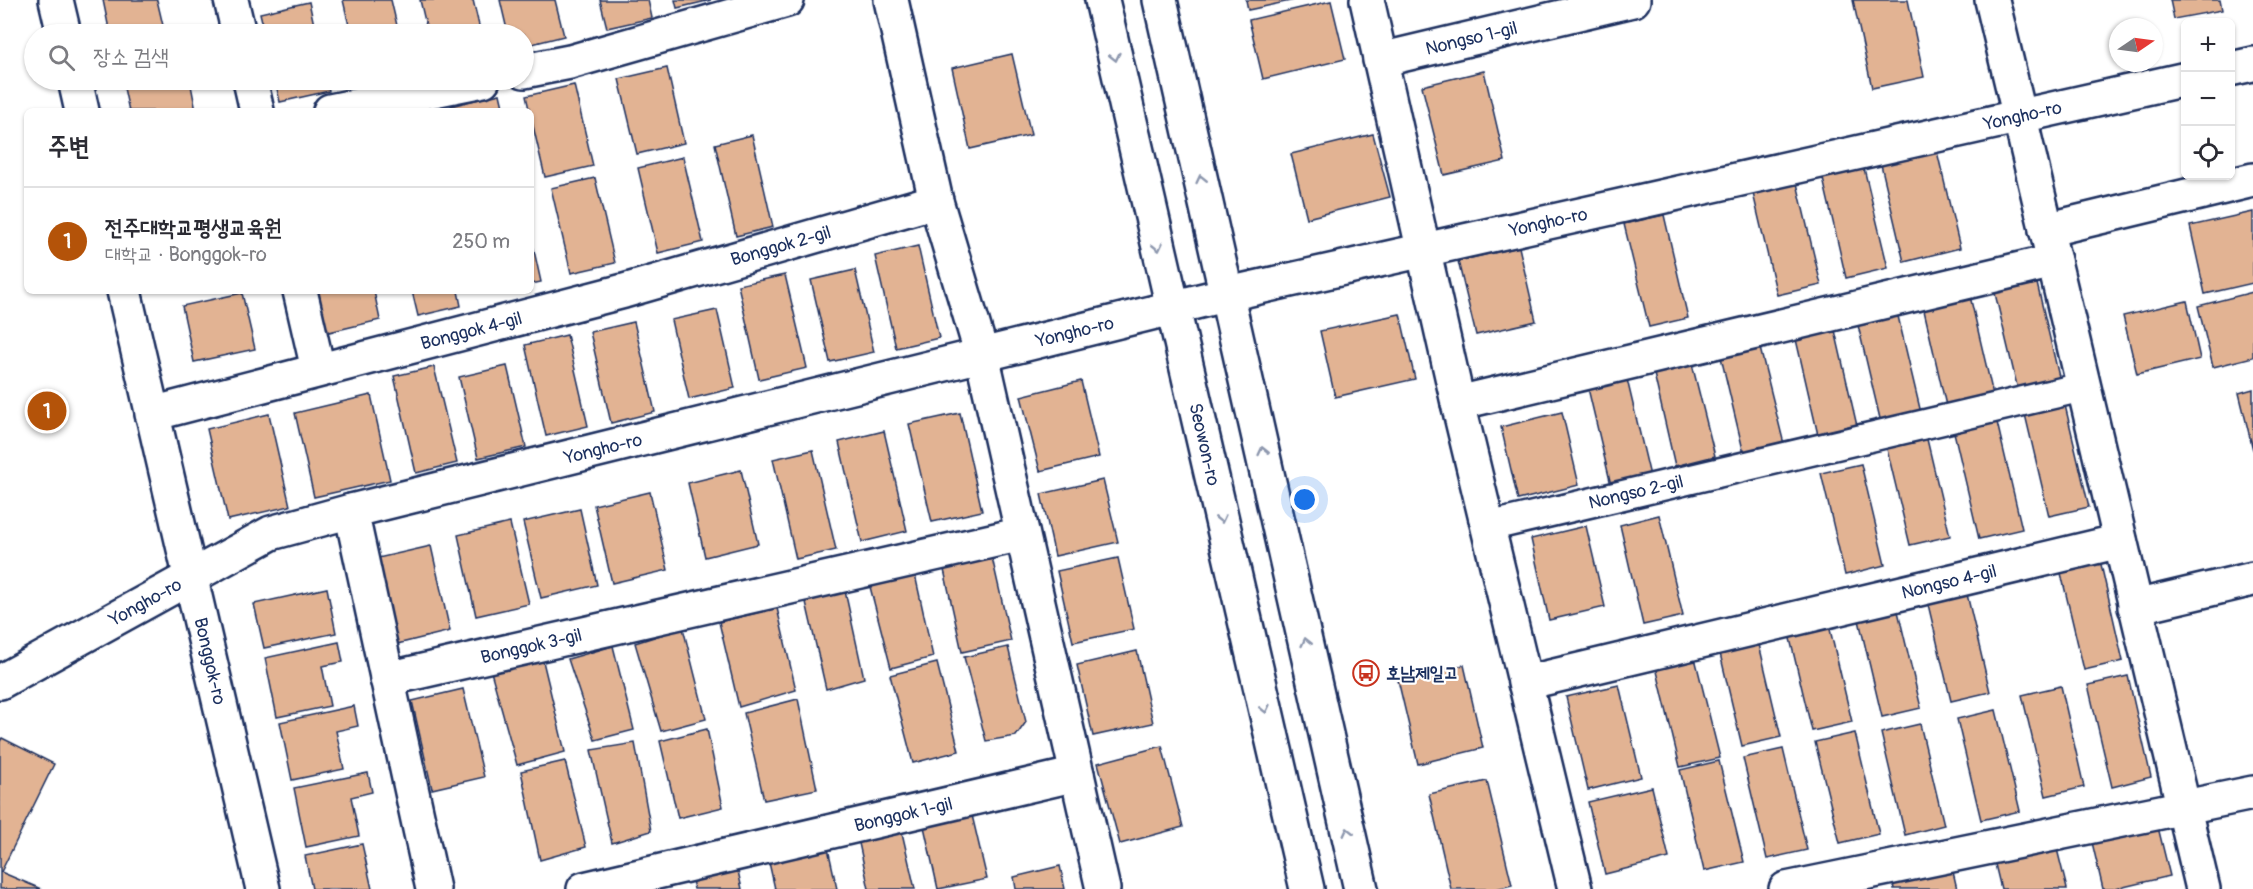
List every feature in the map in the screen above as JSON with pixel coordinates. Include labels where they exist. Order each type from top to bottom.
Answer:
[{"type":"street","points":[[56,0],[62,24]]},
{"type":"street","points":[[231,0],[237,24]]},
{"type":"street","points":[[534,69],[570,62],[787,0]]},
{"type":"street","points":[[891,0],[936,201],[982,355],[1103,889]]},
{"type":"street","name":"Seowon-ro","points":[[1102,0],[1307,889]]},
{"type":"street","points":[[1160,0],[1361,889]]},
{"type":"street","points":[[1367,0],[1422,251],[1575,889]]},
{"type":"street","name":"Nongso 1-gil","points":[[1380,60],[1633,0]]},
{"type":"street","points":[[1992,0],[2203,889]]},
{"type":"street","points":[[2235,68],[2253,64]]},
{"type":"street","name":"Yongho-ro","points":[[0,682],[271,533],[351,511],[1228,294],[2181,80]]},
{"type":"street","points":[[77,90],[81,108]]},
{"type":"street","points":[[252,90],[256,108]]},
{"type":"street","points":[[345,108],[434,90]]},
{"type":"street","points":[[2046,230],[2253,180]]},
{"type":"street","name":"Bonggok 2-gil","points":[[624,291],[936,201]]},
{"type":"street","points":[[1458,403],[2054,261]]},
{"type":"street","name":"Bonggok 4-gil","points":[[152,414],[624,291]]},
{"type":"street","name":"Bonggok-ro","points":[[125,294],[263,889]]},
{"type":"street","points":[[301,294],[318,369]]},
{"type":"street","name":"Nongso 2-gil","points":[[1487,527],[2084,387]]},
{"type":"street","points":[[351,511],[434,889]]},
{"type":"street","name":"Bonggok 3-gil","points":[[387,679],[1022,534]]},
{"type":"street","name":"Nongso 4-gil","points":[[1525,683],[2120,541]]},
{"type":"street","points":[[2135,607],[2253,579]]},
{"type":"street","name":"Bonggok 1-gil","points":[[584,889],[1077,774]]},
{"type":"street","points":[[1786,889],[2253,793]]},
{"type":"building","points":[[103,0],[157,0],[163,24],[108,24]]},
{"type":"building","points":[[343,0],[391,0],[397,24],[349,24]]},
{"type":"building","points":[[420,0],[473,0],[479,24],[426,24]]},
{"type":"building","points":[[500,0],[555,0],[564,36],[534,44],[534,24],[506,24]]},
{"type":"building","points":[[600,0],[648,0],[652,18],[607,28]]},
{"type":"building","points":[[675,0],[711,0],[677,8]]},
{"type":"building","points":[[1246,0],[1295,0],[1248,10]]},
{"type":"building","points":[[1853,0],[1908,0],[1924,77],[1872,88]]},
{"type":"building","points":[[2170,0],[2220,0],[2222,10],[2174,19]]},
{"type":"building","points":[[1331,1],[1345,59],[1263,79],[1249,20]]},
{"type":"building","points":[[309,2],[314,24],[263,24],[260,13]]},
{"type":"building","points":[[1012,54],[1031,135],[970,149],[952,68]]},
{"type":"building","points":[[667,68],[684,143],[637,154],[619,79]]},
{"type":"building","points":[[1484,71],[1505,161],[1444,175],[1422,86]]},
{"type":"building","points":[[574,85],[593,166],[545,177],[534,130],[534,108],[529,108],[526,96]]},
{"type":"building","points":[[124,90],[192,90],[195,108],[128,108]]},
{"type":"building","points":[[277,90],[329,90],[329,91],[280,102]]},
{"type":"building","points":[[500,94],[503,108],[452,108],[451,106]]},
{"type":"building","points":[[1373,134],[1390,197],[1307,218],[1291,154]]},
{"type":"building","points":[[752,135],[773,227],[736,236],[715,144]]},
{"type":"building","points":[[1935,143],[1960,248],[1904,262],[1879,156]]},
{"type":"building","points":[[683,157],[703,242],[658,253],[638,168]]},
{"type":"building","points":[[1862,160],[1888,268],[1846,278],[1821,170]]},
{"type":"building","points":[[595,178],[615,263],[571,273],[551,188]]},
{"type":"building","points":[[1796,179],[1821,285],[1777,295],[1752,189]]},
{"type":"building","points":[[2253,212],[2253,283],[2205,294],[2190,226]]},
{"type":"building","points":[[1664,215],[1688,318],[1649,327],[1624,224]]},
{"type":"building","points":[[918,246],[939,338],[896,348],[875,256]]},
{"type":"building","points":[[1519,247],[1536,321],[1476,335],[1458,261]]},
{"type":"building","points":[[534,250],[541,282],[534,283]]},
{"type":"building","points":[[855,270],[874,352],[830,362],[811,280]]},
{"type":"building","points":[[785,275],[807,368],[759,379],[738,285]]},
{"type":"building","points":[[2035,275],[2060,381],[2018,390],[1993,285]]},
{"type":"building","points":[[2253,292],[2253,357],[2213,367],[2198,306]]},
{"type":"building","points":[[242,294],[255,349],[194,362],[182,306]]},
{"type":"building","points":[[317,294],[375,294],[380,320],[325,333]]},
{"type":"building","points":[[413,294],[459,294],[461,306],[418,316]]},
{"type":"building","points":[[1970,296],[1994,399],[1947,410],[1923,306]]},
{"type":"building","points":[[2187,301],[2200,359],[2137,374],[2123,316]]},
{"type":"building","points":[[717,310],[735,388],[689,399],[671,320]]},
{"type":"building","points":[[1897,312],[1921,413],[1881,423],[1857,321]]},
{"type":"building","points":[[1400,314],[1415,379],[1335,397],[1320,331]]},
{"type":"building","points":[[634,322],[655,412],[611,423],[590,332]]},
{"type":"building","points":[[1834,326],[1857,426],[1818,435],[1795,335]]},
{"type":"building","points":[[567,335],[588,426],[546,436],[525,345]]},
{"type":"building","points":[[1759,344],[1784,444],[1744,454],[1720,353]]},
{"type":"building","points":[[1690,356],[1715,456],[1675,466],[1652,365]]},
{"type":"building","points":[[507,366],[526,447],[478,458],[459,377]]},
{"type":"building","points":[[434,367],[457,463],[416,473],[394,376]]},
{"type":"building","points":[[1626,375],[1650,476],[1611,485],[1587,384]]},
{"type":"building","points":[[1081,381],[1099,457],[1040,471],[1021,396]]},
{"type":"building","points":[[2253,389],[2253,450],[2239,393]]},
{"type":"building","points":[[371,395],[390,480],[314,497],[295,413]]},
{"type":"building","points":[[2064,401],[2089,507],[2049,516],[2024,410]]},
{"type":"building","points":[[1562,412],[1579,485],[1518,500],[1501,427]]},
{"type":"building","points":[[960,413],[982,511],[932,522],[909,424]]},
{"type":"building","points":[[269,414],[290,506],[228,520],[207,429]]},
{"type":"building","points":[[1996,418],[2022,529],[1979,539],[1953,428]]},
{"type":"building","points":[[884,431],[907,531],[862,542],[839,442]]},
{"type":"building","points":[[1926,435],[1950,536],[1910,545],[1886,445]]},
{"type":"building","points":[[813,450],[836,550],[796,559],[773,459]]},
{"type":"building","points":[[1861,464],[1885,565],[1845,575],[1821,473]]},
{"type":"building","points":[[741,470],[758,544],[705,557],[688,483]]},
{"type":"building","points":[[1103,480],[1118,542],[1055,556],[1041,494]]},
{"type":"building","points":[[650,492],[668,570],[612,583],[594,505]]},
{"type":"building","points":[[580,509],[597,585],[541,598],[523,522]]},
{"type":"building","points":[[1659,515],[1683,616],[1643,625],[1620,525]]},
{"type":"building","points":[[510,523],[529,604],[476,616],[458,535]]},
{"type":"building","points":[[1586,526],[1605,607],[1549,620],[1531,539]]},
{"type":"building","points":[[431,546],[450,631],[397,644],[378,558]]},
{"type":"building","points":[[991,553],[1011,641],[962,652],[943,565]]},
{"type":"building","points":[[1118,558],[1134,629],[1073,642],[1057,571]]},
{"type":"building","points":[[2100,560],[2123,661],[2084,670],[2060,569]]},
{"type":"building","points":[[914,570],[933,657],[891,668],[868,579]]},
{"type":"building","points":[[327,588],[336,633],[264,648],[254,604]]},
{"type":"building","points":[[1966,590],[1990,692],[1951,701],[1927,600]]},
{"type":"building","points":[[845,591],[864,678],[826,689],[806,602]]},
{"type":"building","points":[[1897,607],[1921,708],[1882,717],[1858,616]]},
{"type":"building","points":[[777,608],[796,690],[739,707],[719,622]]},
{"type":"building","points":[[1828,621],[1852,722],[1812,731],[1788,630]]},
{"type":"building","points":[[683,628],[706,719],[661,731],[635,643]]},
{"type":"building","points":[[1757,636],[1781,737],[1742,746],[1718,645]]},
{"type":"building","points":[[339,642],[343,662],[322,666],[330,706],[277,717],[265,658]]},
{"type":"building","points":[[613,646],[634,730],[595,740],[568,659]]},
{"type":"building","points":[[1008,647],[1026,722],[1016,736],[986,741],[964,657]]},
{"type":"building","points":[[1137,651],[1153,723],[1093,736],[1077,665]]},
{"type":"building","points":[[542,657],[565,752],[517,765],[490,668]]},
{"type":"building","points":[[1695,658],[1720,758],[1680,767],[1656,667]]},
{"type":"building","points":[[937,663],[959,751],[913,763],[890,675]]},
{"type":"building","points":[[1464,665],[1483,748],[1418,764],[1398,680]]},
{"type":"building","points":[[2128,676],[2151,777],[2112,787],[2088,685]]},
{"type":"building","points":[[1619,685],[1641,777],[1588,790],[1566,697]]},
{"type":"building","points":[[2061,686],[2084,787],[2046,796],[2022,695]]},
{"type":"building","points":[[463,689],[484,777],[432,789],[412,701]]},
{"type":"building","points":[[798,699],[817,789],[764,800],[744,713]]},
{"type":"building","points":[[354,706],[358,726],[336,731],[344,769],[292,780],[280,722]]},
{"type":"building","points":[[1996,710],[2020,811],[1981,820],[1957,719]]},
{"type":"building","points":[[1920,724],[1944,825],[1905,835],[1881,733]]},
{"type":"building","points":[[707,729],[723,807],[678,818],[660,741]]},
{"type":"building","points":[[1855,733],[1879,834],[1840,843],[1815,742]]},
{"type":"building","points":[[2,738],[54,764],[1,872],[41,889],[0,889],[0,742]]},
{"type":"building","points":[[635,743],[651,831],[612,843],[591,750]]},
{"type":"building","points":[[1162,746],[1183,827],[1120,844],[1098,763]]},
{"type":"building","points":[[1783,749],[1807,850],[1767,859],[1743,758]]},
{"type":"building","points":[[565,761],[586,847],[540,860],[521,771]]},
{"type":"building","points":[[1719,761],[1744,862],[1704,871],[1680,770]]},
{"type":"building","points":[[368,773],[372,792],[351,797],[359,836],[306,847],[294,788]]},
{"type":"building","points":[[1487,781],[1512,885],[1496,889],[1451,889],[1429,794]]},
{"type":"building","points":[[1652,787],[1669,858],[1605,874],[1588,802]]},
{"type":"building","points":[[971,811],[987,879],[938,889],[923,822]]},
{"type":"building","points":[[2157,823],[2170,876],[2115,889],[2103,889],[2091,838]]},
{"type":"building","points":[[900,824],[915,889],[869,889],[857,834]]},
{"type":"building","points":[[362,844],[372,889],[312,889],[305,856]]},
{"type":"building","points":[[827,844],[837,889],[775,889],[768,858]]},
{"type":"building","points":[[2056,845],[2067,889],[2001,889],[1994,860]]},
{"type":"building","points":[[736,862],[742,889],[694,889],[690,872]]},
{"type":"building","points":[[1951,863],[1957,889],[1894,889],[1892,877]]},
{"type":"building","points":[[1060,866],[1065,889],[1016,889],[1014,877]]},
{"type":"place","name":"전주대학교평생교육원","points":[[47,411]]},
{"type":"place","name":"호남제일고","points":[[1366,673]]}]
